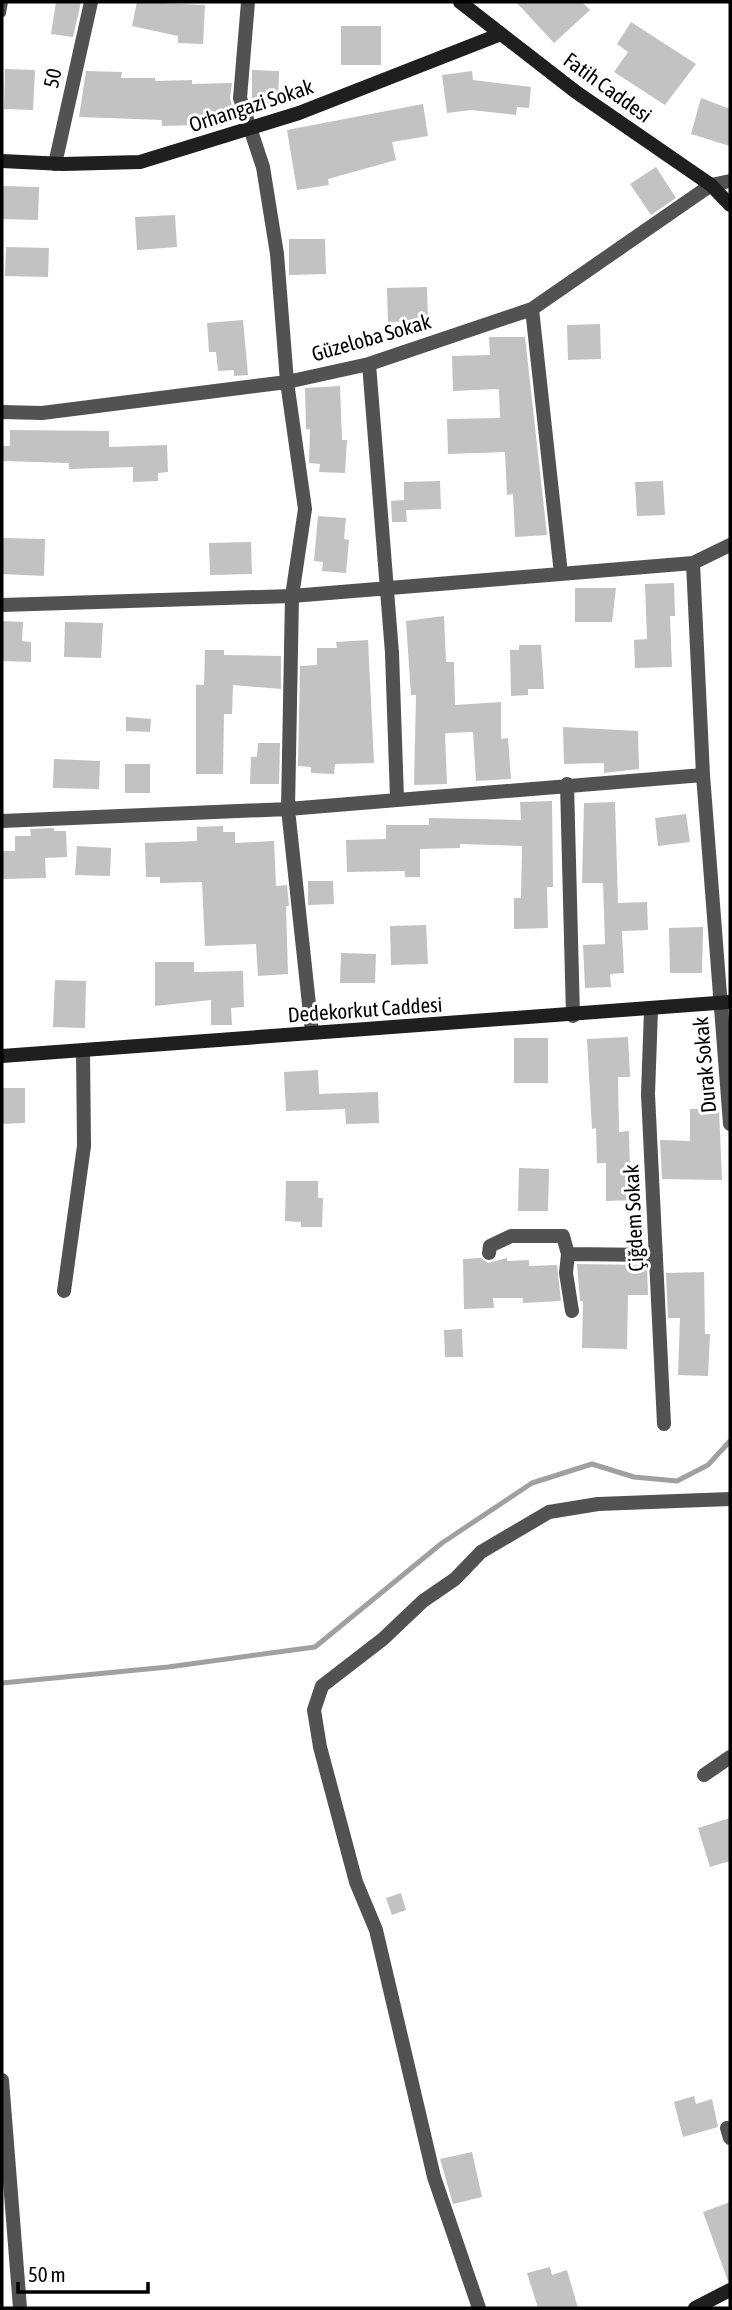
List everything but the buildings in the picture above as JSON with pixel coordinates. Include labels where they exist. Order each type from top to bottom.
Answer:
[{"type":"street","name":"50","points":[[55,164],[91,2]]},
{"type":"street","points":[[248,2],[240,97],[264,167],[277,254],[287,382],[305,509],[292,596],[288,809],[312,1032]]},
{"type":"street","name":"Fatih Caddesi","points":[[460,2],[576,92],[711,185],[730,205]]},
{"type":"street","name":"Orhangazi Sokak","points":[[2,161],[55,164],[140,162],[299,113],[501,34]]},
{"type":"street","points":[[711,185],[730,181]]},
{"type":"street","name":"Güzeloba Sokak","points":[[2,412],[42,413],[287,382],[369,364],[532,309],[711,185]]},
{"type":"street","points":[[532,309],[561,574]]},
{"type":"street","points":[[369,364],[387,588],[397,797]]},
{"type":"street","points":[[2,606],[292,596],[693,563],[730,545]]},
{"type":"street","name":"Durak Sokak","points":[[693,563],[703,775],[725,1003],[730,1124]]},
{"type":"street","points":[[2,821],[288,809],[397,797],[703,775]]},
{"type":"street","points":[[566,784],[573,1016]]},
{"type":"street","name":"Dedekorkut Caddesi","points":[[2,1056],[725,1003]]},
{"type":"street","name":"Çiğdem Sokak","points":[[651,1010],[648,1094],[664,1424]]},
{"type":"street","points":[[64,1290],[84,1146],[82,1051]]},
{"type":"street","points":[[489,1253],[490,1245],[511,1236],[563,1236],[568,1254],[566,1273],[572,1311]]},
{"type":"street","points":[[568,1254],[656,1255]]},
{"type":"street","points":[[479,2308],[434,2177],[376,1930],[356,1882],[320,1748],[314,1710],[322,1686],[383,1639],[423,1601],[455,1579],[481,1552],[549,1512],[598,1504],[730,1499]]},
{"type":"street","points":[[704,1775],[730,1757]]},
{"type":"street","points":[[2,2080],[20,2308]]},
{"type":"street","points":[[695,2308],[730,2290]]},
{"type":"lane","points":[[2,13],[4,2]]},
{"type":"waterway","points":[[2,1683],[168,1667],[315,1647],[442,1543],[532,1483],[592,1464],[634,1477],[677,1481],[708,1465],[730,1441]]}]
